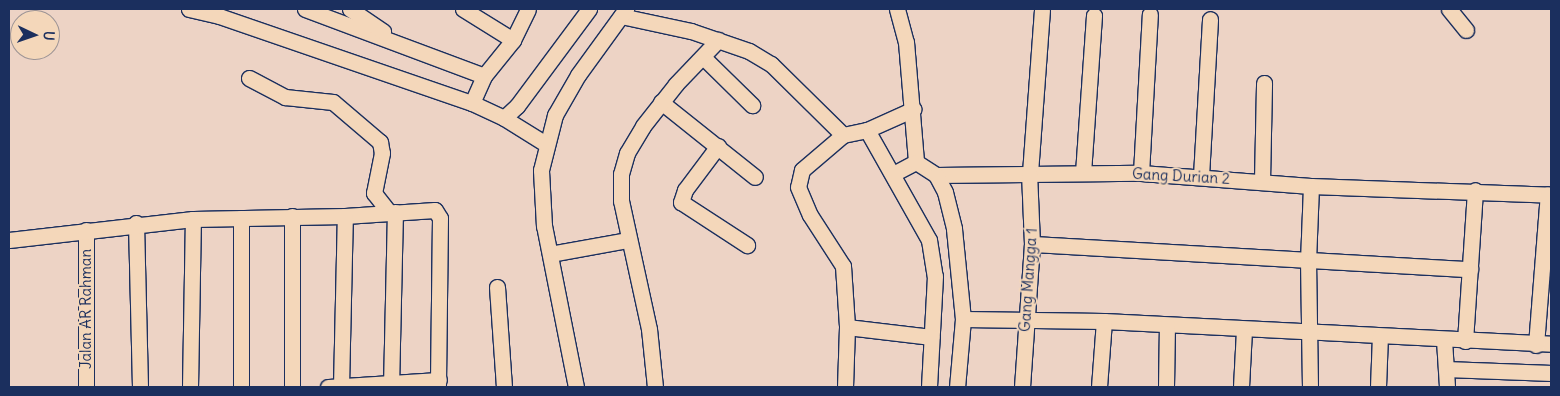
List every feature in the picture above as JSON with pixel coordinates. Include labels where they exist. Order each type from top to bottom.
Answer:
[{"type":"street","points":[[189,9],[220,12],[472,103],[504,118],[546,144]]},
{"type":"street","points":[[305,9],[484,76]]},
{"type":"street","points":[[350,9],[403,45]]},
{"type":"street","points":[[463,9],[513,40]]},
{"type":"street","points":[[472,103],[484,76],[513,40],[528,9]]},
{"type":"street","points":[[504,118],[517,106],[589,9]]},
{"type":"street","points":[[897,9],[906,42],[914,109],[916,162]]},
{"type":"street","points":[[1450,9],[1466,30]]},
{"type":"street","name":"Gang Mangga 1","points":[[1022,387],[1025,321],[1032,244],[1030,173],[1042,10]]},
{"type":"street","points":[[576,387],[550,254],[541,187],[546,144],[555,115],[578,75],[624,12],[749,51],[771,64],[843,135]]},
{"type":"street","points":[[1142,173],[1150,14]]},
{"type":"street","points":[[1083,173],[1094,15]]},
{"type":"street","points":[[1201,176],[1210,19]]},
{"type":"street","points":[[655,387],[649,330],[627,240],[620,174],[627,153],[661,102],[718,40]]},
{"type":"street","points":[[703,56],[752,105]]},
{"type":"street","points":[[249,78],[285,97],[333,102],[380,142],[382,153],[374,193],[392,212],[391,385]]},
{"type":"street","points":[[1262,181],[1264,83]]},
{"type":"street","points":[[661,102],[755,177]]},
{"type":"street","points":[[845,387],[847,327],[843,266],[810,215],[798,186],[802,170],[843,135],[867,130],[914,109]]},
{"type":"street","points":[[867,130],[894,174],[929,240],[935,276],[929,387]]},
{"type":"street","points":[[718,146],[685,190],[681,202],[747,245]]},
{"type":"street","points":[[894,174],[916,162]]},
{"type":"street","points":[[916,162],[936,175],[945,192],[954,229],[963,319],[957,387]]},
{"type":"street","name":"Gang Durian 2","points":[[936,175],[1142,173],[1201,176],[1311,186],[1550,194]]},
{"type":"street","points":[[1310,387],[1312,331],[1308,261],[1311,186]]},
{"type":"street","points":[[1465,341],[1475,190]]},
{"type":"street","points":[[1536,345],[1550,194]]},
{"type":"street","points":[[9,240],[193,219],[345,216],[435,210],[440,218],[439,384],[336,387],[345,216]]},
{"type":"street","points":[[292,216],[292,387]]},
{"type":"street","points":[[240,218],[240,387]]},
{"type":"street","points":[[190,387],[193,219]]},
{"type":"street","points":[[136,224],[140,387]]},
{"type":"street","name":"Jalan AR Rahman","points":[[86,230],[86,387]]},
{"type":"street","points":[[550,254],[627,240]]},
{"type":"street","points":[[1032,244],[1470,270]]},
{"type":"street","points":[[497,287],[504,387]]},
{"type":"street","points":[[963,319],[1104,321],[1312,331],[1536,345],[1551,344]]},
{"type":"street","points":[[1099,387],[1104,321]]},
{"type":"street","points":[[1166,387],[1167,325]]},
{"type":"street","points":[[847,327],[931,337]]},
{"type":"street","points":[[1241,387],[1244,329]]},
{"type":"street","points":[[1378,387],[1380,336]]},
{"type":"street","points":[[1444,340],[1446,387]]},
{"type":"street","points":[[1446,369],[1551,373]]}]
